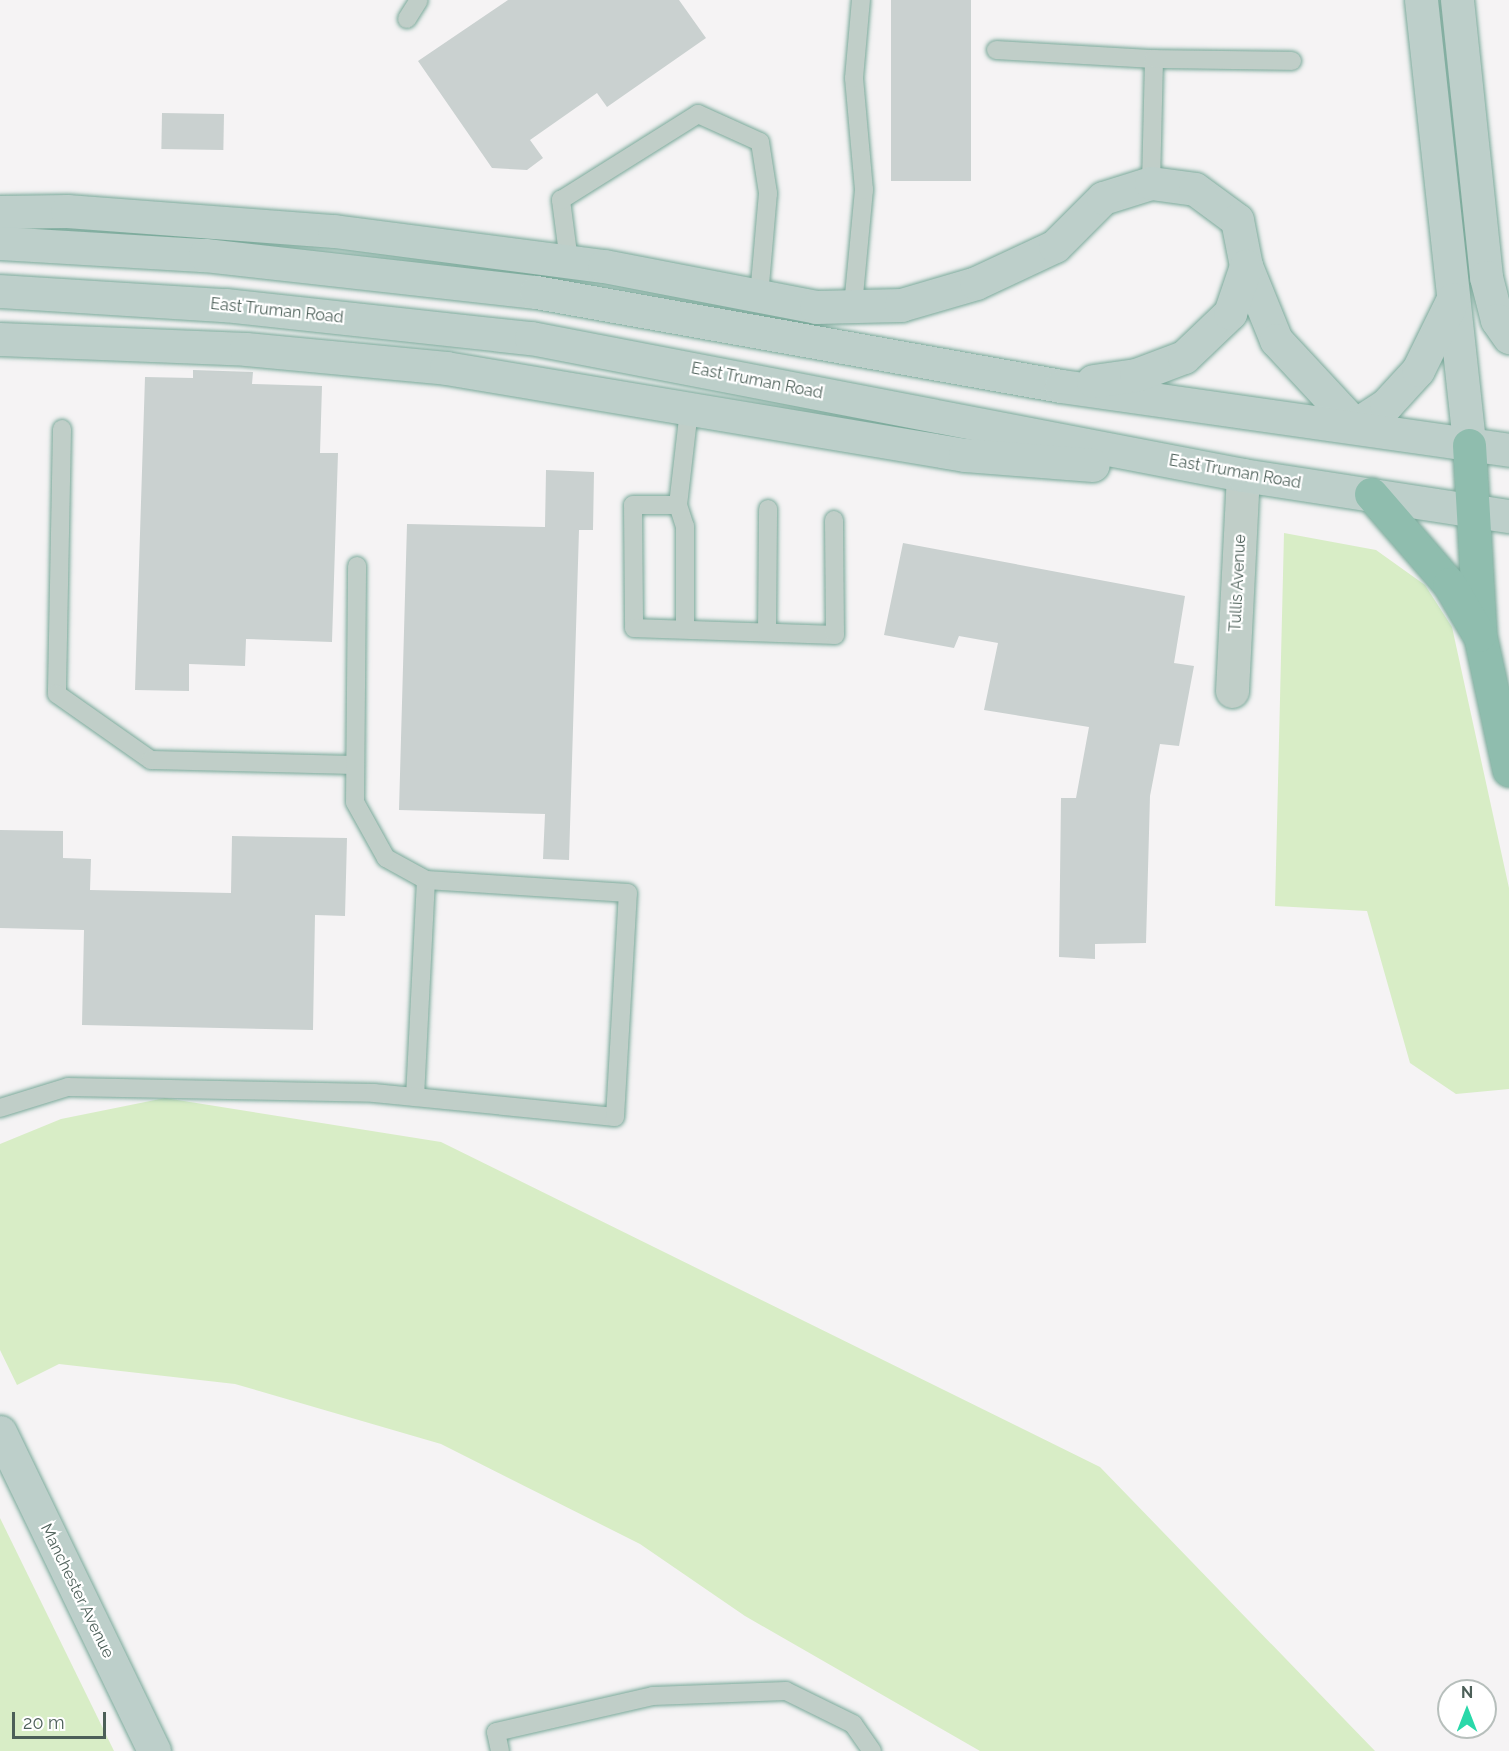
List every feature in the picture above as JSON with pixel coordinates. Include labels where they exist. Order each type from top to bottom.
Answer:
[{"type":"highway","points":[[1469,446],[1476,512],[1480,636],[1509,771]]},
{"type":"highway","points":[[1371,494],[1449,584],[1480,636]]},
{"type":"main road","points":[[1421,0],[1469,446]]},
{"type":"main road","points":[[1457,0],[1486,277],[1497,320],[1509,337]]},
{"type":"main road","points":[[0,212],[67,211],[334,231],[569,261],[816,307],[901,305],[976,283],[1055,246],[1103,198],[1151,183],[1195,189],[1237,220],[1246,266],[1276,340],[1355,424]]},
{"type":"main road","points":[[0,243],[205,255],[536,292],[1061,386],[1355,424],[1469,446],[1509,450]]},
{"type":"main road","points":[[1061,386],[1136,375],[1184,357],[1230,314],[1246,266]]},
{"type":"main road","name":"East Truman Road","points":[[0,291],[225,305],[531,338],[1243,475],[1509,516]]},
{"type":"main road","points":[[1355,424],[1386,405],[1418,370],[1453,299]]},
{"type":"main road","points":[[0,339],[246,349],[446,368],[965,455],[1243,475]]},
{"type":"main road","name":"Manchester Avenue","points":[[0,1432],[154,1751]]},
{"type":"street","name":"Tullis Avenue","points":[[1233,691],[1243,475]]},
{"type":"lane","points":[[407,19],[419,0]]},
{"type":"lane","points":[[853,306],[864,190],[854,78],[861,0]]},
{"type":"lane","points":[[996,50],[1154,59],[1292,62]]},
{"type":"lane","points":[[1151,183],[1154,59]]},
{"type":"lane","points":[[569,261],[561,200],[698,114],[760,142],[768,194],[759,296]]},
{"type":"lane","points":[[685,628],[685,526],[678,505],[689,410]]},
{"type":"lane","points":[[62,429],[57,694],[151,760],[356,765]]},
{"type":"lane","points":[[678,505],[633,505],[634,628],[835,635],[834,520]]},
{"type":"lane","points":[[767,631],[768,509]]},
{"type":"lane","points":[[0,1108],[68,1087],[415,1097],[615,1117],[628,893],[426,880],[386,858],[355,802],[357,566]]},
{"type":"lane","points":[[415,1097],[426,880]]},
{"type":"lane","points":[[500,1751],[496,1732],[653,1696],[786,1691],[853,1724],[872,1751]]},
{"type":"green space","points":[[1284,533],[1376,550],[1425,585],[1452,627],[1509,888],[1509,1089],[1456,1094],[1410,1063],[1367,911],[1275,906]]},
{"type":"green space","points":[[165,1098],[441,1142],[1100,1467],[1375,1751],[980,1751],[745,1616],[640,1544],[441,1444],[235,1384],[59,1364],[17,1385],[0,1350],[0,1144],[61,1119]]},
{"type":"green space","points":[[0,1518],[92,1706],[114,1751],[0,1751]]},
{"type":"building","points":[[508,0],[679,0],[706,38],[607,107],[597,93],[530,140],[543,158],[527,170],[492,168],[418,61]]},
{"type":"building","points":[[891,0],[971,0],[971,181],[891,181]]},
{"type":"building","points":[[162,113],[224,114],[223,150],[161,149]]},
{"type":"building","points":[[193,370],[253,372],[252,384],[322,386],[320,453],[338,453],[332,642],[246,639],[245,666],[189,664],[189,691],[135,690],[145,377],[193,378]]},
{"type":"building","points":[[546,470],[594,472],[593,530],[579,530],[569,860],[543,859],[545,814],[399,810],[407,524],[545,527]]},
{"type":"building","points":[[903,543],[1185,596],[1174,663],[1194,666],[1179,746],[1160,744],[1150,796],[1146,943],[1095,944],[1095,959],[1059,957],[1061,798],[1076,798],[1089,727],[984,710],[998,643],[959,636],[954,648],[884,635]]},
{"type":"building","points":[[0,830],[63,831],[63,858],[91,859],[90,890],[231,893],[232,836],[347,838],[345,916],[315,915],[313,1030],[82,1025],[84,930],[0,928]]}]
